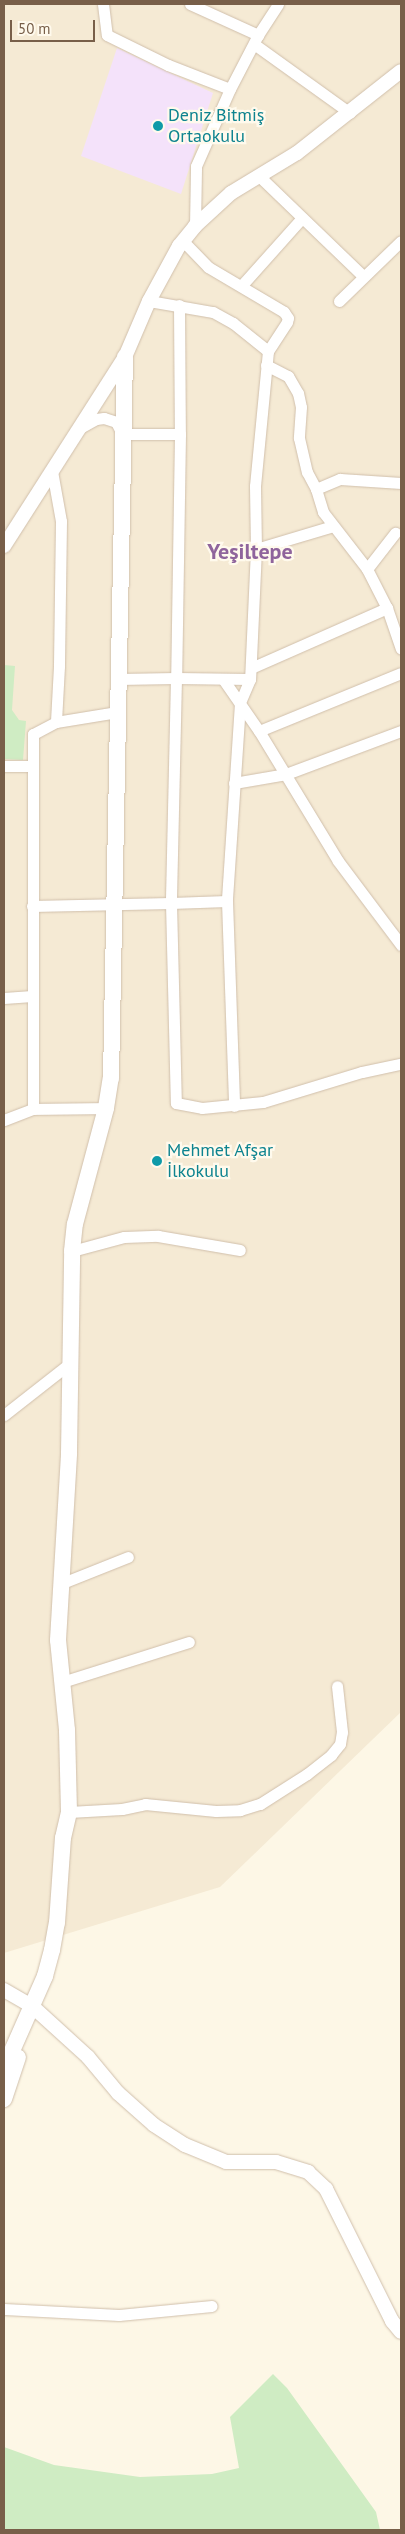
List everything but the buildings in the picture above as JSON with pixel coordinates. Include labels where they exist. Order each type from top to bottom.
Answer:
[{"type":"main road","points":[[4,2099],[14,2065],[35,2009],[52,1950],[57,1923],[63,1838],[68,1819],[67,1739],[58,1640],[69,1453],[68,1364],[72,1251],[75,1224],[106,1108],[111,1078],[115,906],[116,712],[125,357]]},
{"type":"main road","points":[[4,2069],[35,2009]]},
{"type":"street","points":[[104,4],[107,35],[168,65],[230,89]]},
{"type":"street","points":[[190,4],[256,39],[350,113]]},
{"type":"street","points":[[195,226],[196,166],[230,89],[256,39],[278,4]]},
{"type":"street","points":[[4,546],[125,357],[150,301],[183,241],[195,226],[231,193],[297,154],[401,70]]},
{"type":"street","points":[[258,176],[363,276]]},
{"type":"street","points":[[242,285],[302,218]]},
{"type":"street","points":[[183,241],[208,267],[242,285],[284,312],[288,318],[268,351],[266,365],[255,486],[256,549],[251,674],[240,703],[234,783],[227,901],[234,1106]]},
{"type":"street","points":[[339,300],[401,241]]},
{"type":"street","points":[[150,301],[179,305],[219,316],[232,323],[268,351]]},
{"type":"street","points":[[179,305],[180,434],[171,903],[176,1103],[202,1108],[263,1102],[362,1072],[401,1064]]},
{"type":"street","points":[[266,365],[288,376],[298,393],[301,407],[299,438],[307,472],[316,489],[323,512],[366,569],[387,608],[397,620],[401,648]]},
{"type":"street","points":[[77,430],[96,419],[104,418],[116,422],[122,434],[180,434]]},
{"type":"street","points":[[52,471],[61,521],[59,666],[56,722]]},
{"type":"street","points":[[316,489],[340,479],[401,483]]},
{"type":"street","points":[[256,549],[333,526]]},
{"type":"street","points":[[366,569],[395,533]]},
{"type":"street","points":[[118,680],[223,679],[251,674],[387,608]]},
{"type":"street","points":[[259,731],[401,674]]},
{"type":"street","points":[[223,679],[259,731],[338,861],[401,945]]},
{"type":"street","points":[[33,1109],[33,734],[56,722],[116,712]]},
{"type":"street","points":[[234,783],[286,774],[401,731]]},
{"type":"street","points":[[4,766],[32,766]]},
{"type":"street","points":[[32,906],[115,906],[227,901]]},
{"type":"street","points":[[4,998],[32,996]]},
{"type":"street","points":[[4,1120],[33,1109],[106,1108]]},
{"type":"street","points":[[72,1251],[124,1237],[158,1236],[240,1250]]},
{"type":"street","points":[[4,1415],[68,1364]]},
{"type":"street","points":[[60,1584],[128,1556]]},
{"type":"street","points":[[62,1682],[189,1642]]},
{"type":"street","points":[[68,1819],[145,1804],[216,1811],[240,1810],[260,1804],[307,1774],[331,1755],[340,1744],[342,1732],[338,1686]]},
{"type":"street","points":[[4,1990],[35,2009],[88,2057],[118,2093],[154,2125],[185,2145],[226,2162],[276,2162],[308,2172],[326,2189],[392,2321],[401,2332]]},
{"type":"street","points":[[4,2309],[119,2315],[212,2306]]},
{"type":"shaded area","points":[[4,4],[401,4],[401,1712],[220,1887],[4,1953]]},
{"type":"shaded area","points":[[117,48],[213,93],[181,194],[81,156]]},
{"type":"green space","points":[[4,665],[15,666],[12,710],[19,720],[26,721],[23,760],[4,759]]},
{"type":"green space","points":[[273,2374],[287,2388],[376,2512],[380,2530],[4,2530],[4,2447],[54,2465],[140,2477],[212,2474],[239,2468],[230,2417]]},
{"type":"place","name":"Deniz Bitmiş Ortaokulu","points":[[158,126]]},
{"type":"place","name":"Mehmet Afşar İlkokulu","points":[[157,1161]]},
{"type":"district","name":"Yeşiltepe","points":[[250,552]]}]
